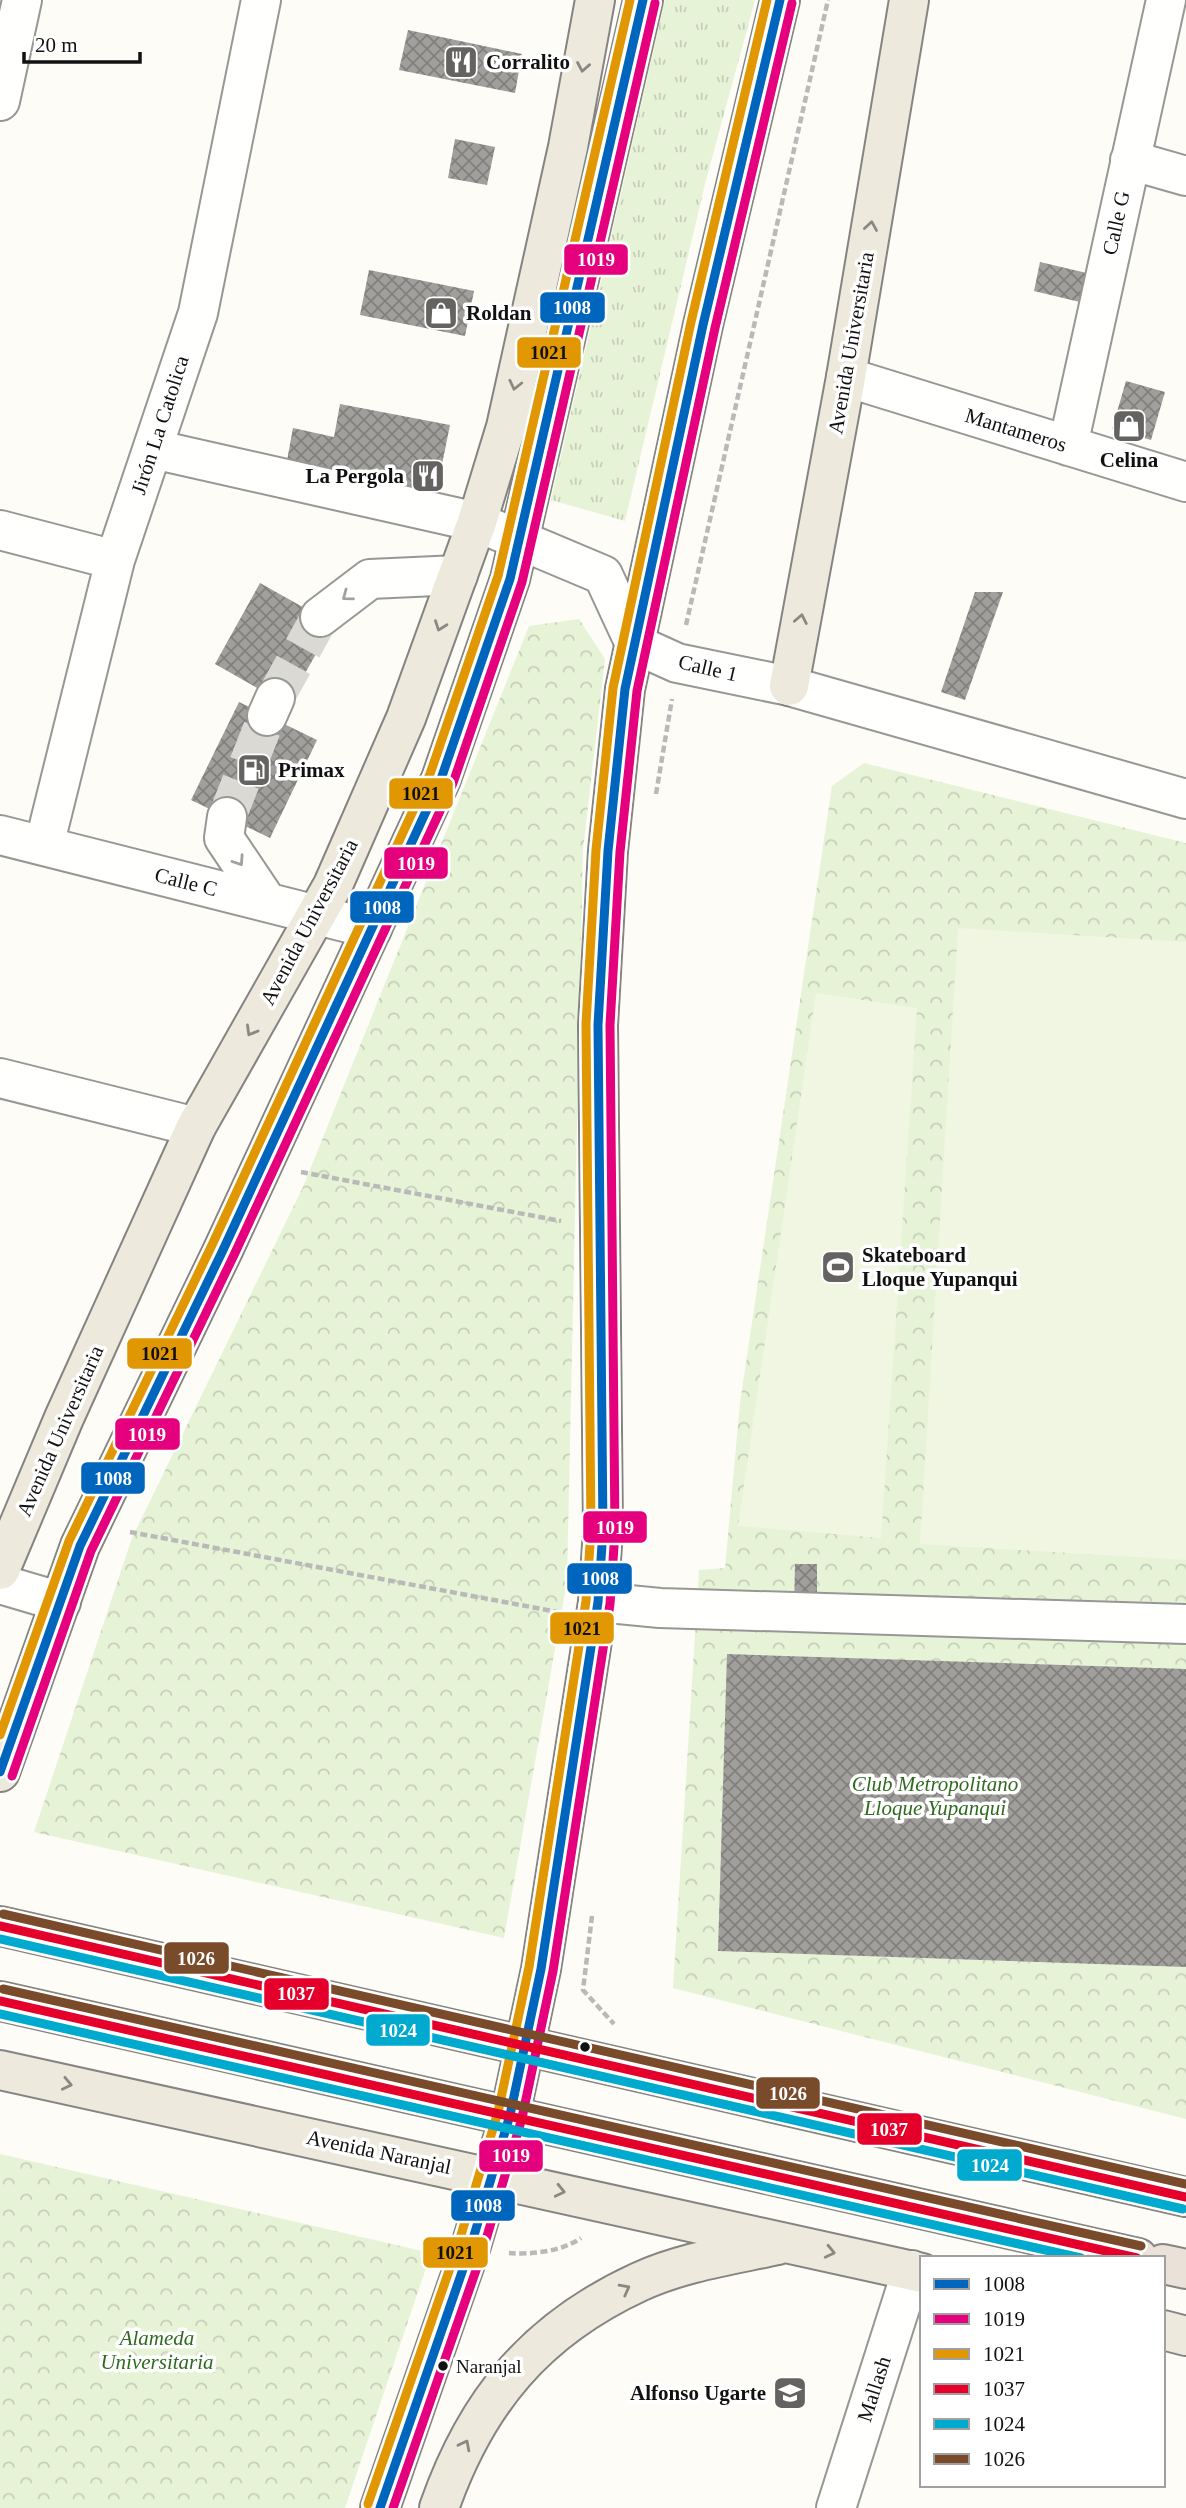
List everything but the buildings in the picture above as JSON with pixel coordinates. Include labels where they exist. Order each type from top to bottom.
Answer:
[{"type":"highway","points":[[0,1926],[1186,2196]]},
{"type":"highway","points":[[0,2001],[1129,2256]]},
{"type":"highway","points":[[1165,2264],[1186,2269]]},
{"type":"main road","name":"Avenida Universitaria","points":[[0,1570],[64,1418],[196,1127],[333,885],[407,718],[477,522],[515,387],[568,147],[595,0]]},
{"type":"main road","points":[[0,1772],[91,1524],[263,1164],[441,779],[510,579],[643,0]]},
{"type":"main road","points":[[380,2508],[494,2176],[510,2115],[526,2047],[596,1610],[603,1531],[598,1026],[608,851],[625,689],[703,325],[780,0]]},
{"type":"main road","name":"Avenida Universitaria","points":[[789,686],[846,377],[909,0]]},
{"type":"main road","name":"Avenida Naranjal","points":[[0,2070],[494,2176],[917,2271]]},
{"type":"main road","points":[[439,2508],[452,2471],[482,2412],[514,2371],[550,2338],[595,2305],[641,2281],[706,2260],[790,2242]]},
{"type":"main road","points":[[1165,2331],[1186,2336]]},
{"type":"street","points":[[0,101],[22,0]]},
{"type":"street","name":"Jirón La Catolica","points":[[44,846],[115,560],[198,313],[261,0]]},
{"type":"street","name":"Calle G","points":[[1068,446],[1166,0]]},
{"type":"street","points":[[1130,159],[1186,176]]},
{"type":"street","name":"Mantameros","points":[[846,377],[1186,482]]},
{"type":"street","points":[[153,449],[477,522],[520,538],[603,575],[635,644]]},
{"type":"street","points":[[0,530],[115,560]]},
{"type":"street","points":[[320,617],[370,579],[458,575]]},
{"type":"street","name":"Calle 1","points":[[635,644],[677,663],[789,686],[1186,799]]},
{"type":"street","points":[[227,817],[223,838],[267,902]]},
{"type":"street","name":"Calle C","points":[[0,835],[372,929]]},
{"type":"street","points":[[0,1078],[196,1127]]},
{"type":"street","points":[[0,1584],[61,1601]]},
{"type":"street","points":[[596,1610],[660,1608],[1186,1624]]},
{"type":"street","name":"Mallash","points":[[836,2508],[917,2271]]},
{"type":"path","points":[[263,1164],[600,1228]]},
{"type":"path","points":[[91,1524],[596,1610]]},
{"type":"green space","points":[[665,0],[755,0],[706,180],[625,521],[551,500]]},
{"type":"green space","points":[[579,619],[605,659],[583,850],[567,1581],[504,1938],[34,1832],[132,1538],[303,1187],[529,626]]},
{"type":"green space","name":"Club Metropolitano Lloque Yupanqui","points":[[864,763],[1186,843],[1186,2119],[673,1988],[699,1570],[725,1568],[740,1403],[832,786]]},
{"type":"green space","points":[[958,928],[1186,942],[1186,1560],[920,1544]]},
{"type":"green space","name":"Skateboard Lloque Yupanqui","points":[[816,993],[917,1008],[881,1538],[738,1526]]},
{"type":"green space","name":"Alameda Universitaria","points":[[0,2154],[431,2253],[345,2508],[0,2508]]},
{"type":"tunnel","points":[[275,698],[320,617]]},
{"type":"tunnel","points":[[227,817],[267,716]]},
{"type":"transit line","name":"1021","points":[[0,1735],[69,1541],[212,1245],[430,774],[498,576],[630,0]]},
{"type":"transit line","name":"1008","points":[[0,1772],[80,1546],[223,1250],[441,779],[510,579],[643,0]]},
{"type":"transit line","name":"1021","points":[[368,2504],[458,2245],[498,2112],[529,1967],[586,1601],[591,1531],[586,1024],[596,850],[613,688],[691,322],[767,0]]},
{"type":"transit line","name":"1008","points":[[380,2508],[470,2249],[510,2115],[541,1969],[598,1602],[603,1531],[598,1025],[608,851],[625,689],[703,325],[780,0]]},
{"type":"transit line","name":"1019","points":[[12,1776],[91,1551],[234,1255],[453,783],[522,582],[655,3]]},
{"type":"transit line","name":"1019","points":[[393,2508],[482,2253],[522,2118],[553,1971],[610,1604],[615,1532],[610,1025],[620,852],[637,691],[715,328],[792,3]]},
{"type":"transit line","name":"1026","points":[[3,1914],[1186,2184]]},
{"type":"transit line","name":"1037","points":[[0,1926],[1186,2197]]},
{"type":"transit line","name":"1024","points":[[0,1939],[1183,2209]]},
{"type":"transit line","name":"1026","points":[[3,1989],[1141,2246]]},
{"type":"transit line","name":"1037","points":[[0,2001],[1128,2256]]},
{"type":"transit line","name":"1024","points":[[0,2014],[1072,2256]]},
{"type":"place","name":"Corralito","points":[[461,62]]},
{"type":"place","name":"Roldan","points":[[441,313]]},
{"type":"place","name":"Celina","points":[[1129,426]]},
{"type":"place","name":"La Pergola","points":[[428,476]]},
{"type":"place","name":"Primax","points":[[254,770]]},
{"type":"place","name":"Skateboard Lloque Yupanqui","points":[[838,1267]]},
{"type":"place","name":"Naranjal","points":[[443,2366]]},
{"type":"place","name":"Alfonso Ugarte","points":[[790,2393]]}]
